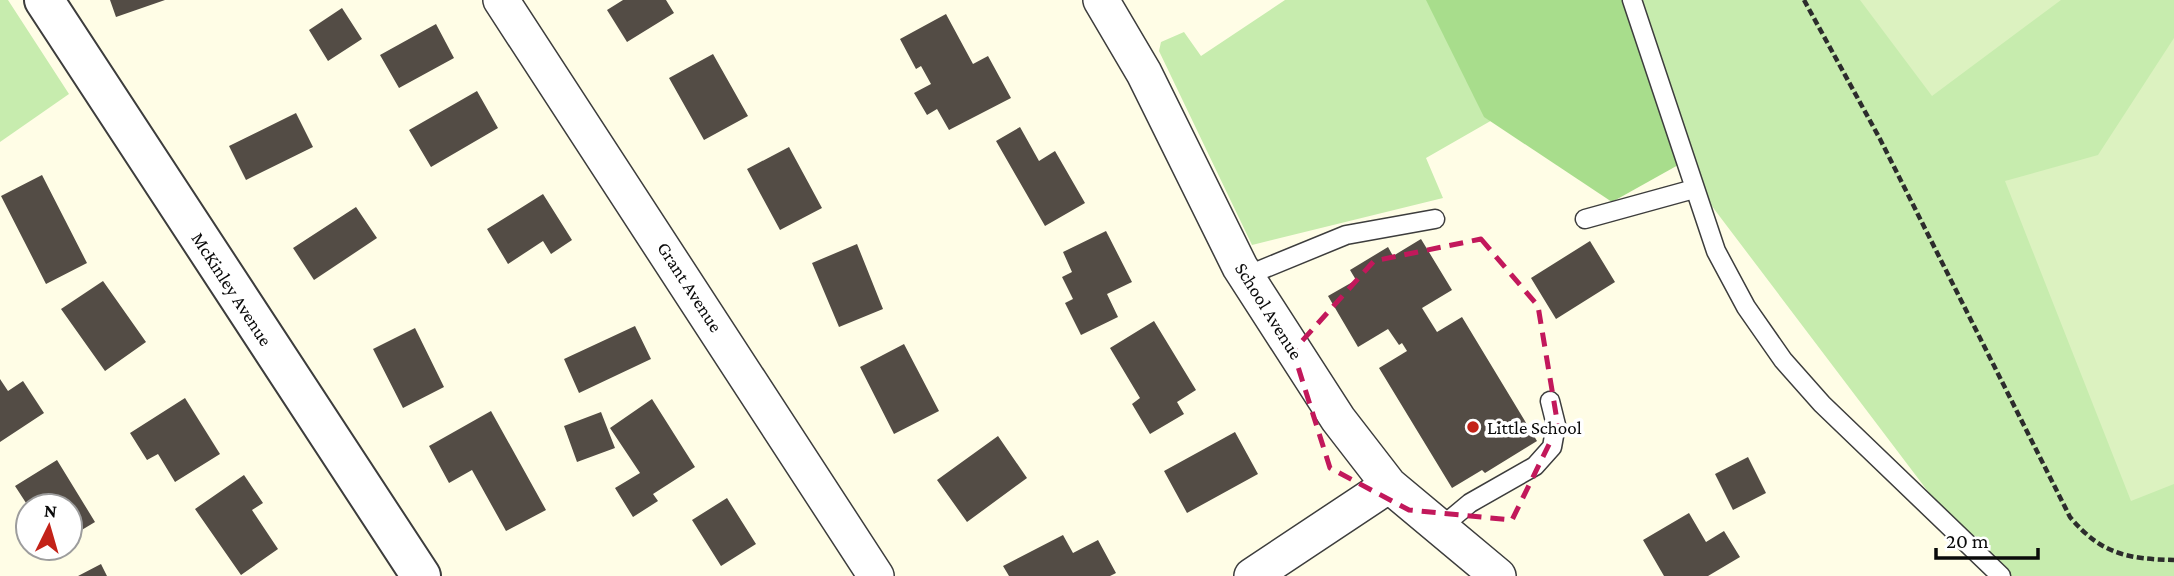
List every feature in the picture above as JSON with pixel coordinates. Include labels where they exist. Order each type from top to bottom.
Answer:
[{"type":"street","name":"McKinley Avenue","points":[[44,0],[421,576]]},
{"type":"street","name":"Grant Avenue","points":[[502,0],[876,576]]},
{"type":"street","name":"School Avenue","points":[[1101,0],[1144,73],[1246,276],[1338,419],[1389,485],[1498,576]]},
{"type":"street","points":[[1252,576],[1389,485]]},
{"type":"lane","points":[[1632,0],[1716,251],[1746,307],[1783,360],[1822,404],[2001,576]]},
{"type":"lane","points":[[1585,219],[1694,189]]},
{"type":"lane","points":[[1246,276],[1346,235],[1435,219]]},
{"type":"lane","points":[[1440,527],[1470,503],[1535,466],[1544,457],[1552,447],[1556,425],[1550,401]]},
{"type":"path","points":[[1804,0],[1880,139],[2070,517],[2098,545],[2118,554],[2174,560]]},
{"type":"highlighted area","points":[[1481,239],[1538,306],[1558,426],[1512,520],[1409,510],[1330,468],[1293,351],[1374,261]]},
{"type":"green space","points":[[0,0],[8,0],[69,94],[0,142]]},
{"type":"green space","points":[[1285,0],[1427,0],[1501,115],[1426,158],[1443,198],[1252,245],[1159,51],[1161,42],[1184,32],[1201,56]]},
{"type":"green space","points":[[1426,0],[1628,0],[1680,164],[1612,202],[1484,117]]},
{"type":"green space","points":[[1628,0],[2174,0],[2174,576],[1992,576],[1680,164]]},
{"type":"green space","points":[[1860,0],[2061,0],[1932,96]]},
{"type":"green space","points":[[2174,38],[2174,484],[2131,501],[2005,181],[2098,155]]},
{"type":"building","points":[[110,0],[165,0],[116,17]]},
{"type":"building","points":[[623,0],[666,0],[674,13],[627,42],[607,10]]},
{"type":"building","points":[[342,8],[362,39],[328,61],[309,30]]},
{"type":"building","points":[[946,14],[973,64],[988,56],[1011,98],[949,130],[937,109],[927,115],[914,93],[931,84],[921,66],[916,69],[900,39]]},
{"type":"building","points":[[436,24],[454,58],[399,88],[380,55]]},
{"type":"building","points":[[713,54],[748,116],[704,140],[669,78]]},
{"type":"building","points":[[477,91],[498,128],[431,167],[409,130]]},
{"type":"building","points":[[296,113],[313,147],[246,180],[229,146]]},
{"type":"building","points":[[1020,127],[1039,161],[1055,151],[1085,203],[1045,226],[996,141]]},
{"type":"building","points":[[789,147],[822,208],[780,230],[747,169]]},
{"type":"building","points":[[42,175],[87,263],[46,284],[1,196]]},
{"type":"building","points":[[543,194],[572,240],[551,254],[543,241],[508,264],[487,229]]},
{"type":"building","points":[[356,207],[377,238],[314,280],[293,248]]},
{"type":"building","points":[[1106,231],[1132,282],[1107,294],[1118,317],[1081,335],[1065,303],[1073,299],[1062,277],[1072,272],[1063,252]]},
{"type":"building","points":[[1421,239],[1452,290],[1422,308],[1437,332],[1462,317],[1537,441],[1485,473],[1482,470],[1452,488],[1379,368],[1407,351],[1402,343],[1399,345],[1388,329],[1358,347],[1328,296],[1356,280],[1350,270],[1388,247],[1393,256]]},
{"type":"building","points":[[1590,241],[1615,282],[1556,319],[1531,278]]},
{"type":"building","points":[[857,244],[883,309],[839,327],[812,263]]},
{"type":"building","points":[[103,281],[146,342],[105,371],[61,309]]},
{"type":"building","points":[[1154,321],[1196,390],[1177,402],[1184,414],[1150,434],[1132,404],[1140,398],[1110,348]]},
{"type":"building","points":[[635,326],[651,359],[579,393],[564,359]]},
{"type":"building","points":[[415,328],[444,387],[403,408],[373,349]]},
{"type":"building","points":[[904,344],[939,411],[894,434],[860,367]]},
{"type":"building","points":[[0,379],[8,391],[23,381],[44,413],[0,442]]},
{"type":"building","points":[[185,398],[220,454],[175,482],[158,454],[147,460],[130,433]]},
{"type":"building","points":[[652,399],[695,467],[653,494],[658,501],[633,517],[615,488],[640,473],[610,428]]},
{"type":"building","points":[[491,411],[546,510],[506,531],[472,470],[449,483],[429,446]]},
{"type":"building","points":[[601,412],[615,448],[577,462],[564,426]]},
{"type":"building","points":[[1235,432],[1258,474],[1187,513],[1164,471]]},
{"type":"building","points":[[998,436],[1027,478],[967,522],[937,480]]},
{"type":"building","points":[[1748,457],[1766,493],[1733,510],[1715,474]]},
{"type":"building","points":[[57,460],[77,492],[19,492],[15,486]]},
{"type":"building","points":[[244,475],[263,503],[252,510],[278,549],[241,575],[195,509]]},
{"type":"building","points":[[727,498],[756,544],[721,566],[692,520]]},
{"type":"building","points":[[84,504],[95,522],[84,529]]},
{"type":"building","points":[[1689,513],[1706,542],[1724,531],[1740,557],[1708,576],[1664,576],[1643,540]]},
{"type":"building","points":[[1063,535],[1073,553],[1098,540],[1116,573],[1110,576],[1009,576],[1003,566]]},
{"type":"building","points":[[101,564],[107,576],[78,576]]},
{"type":"place","name":"Little School","points":[[1473,427]]}]
